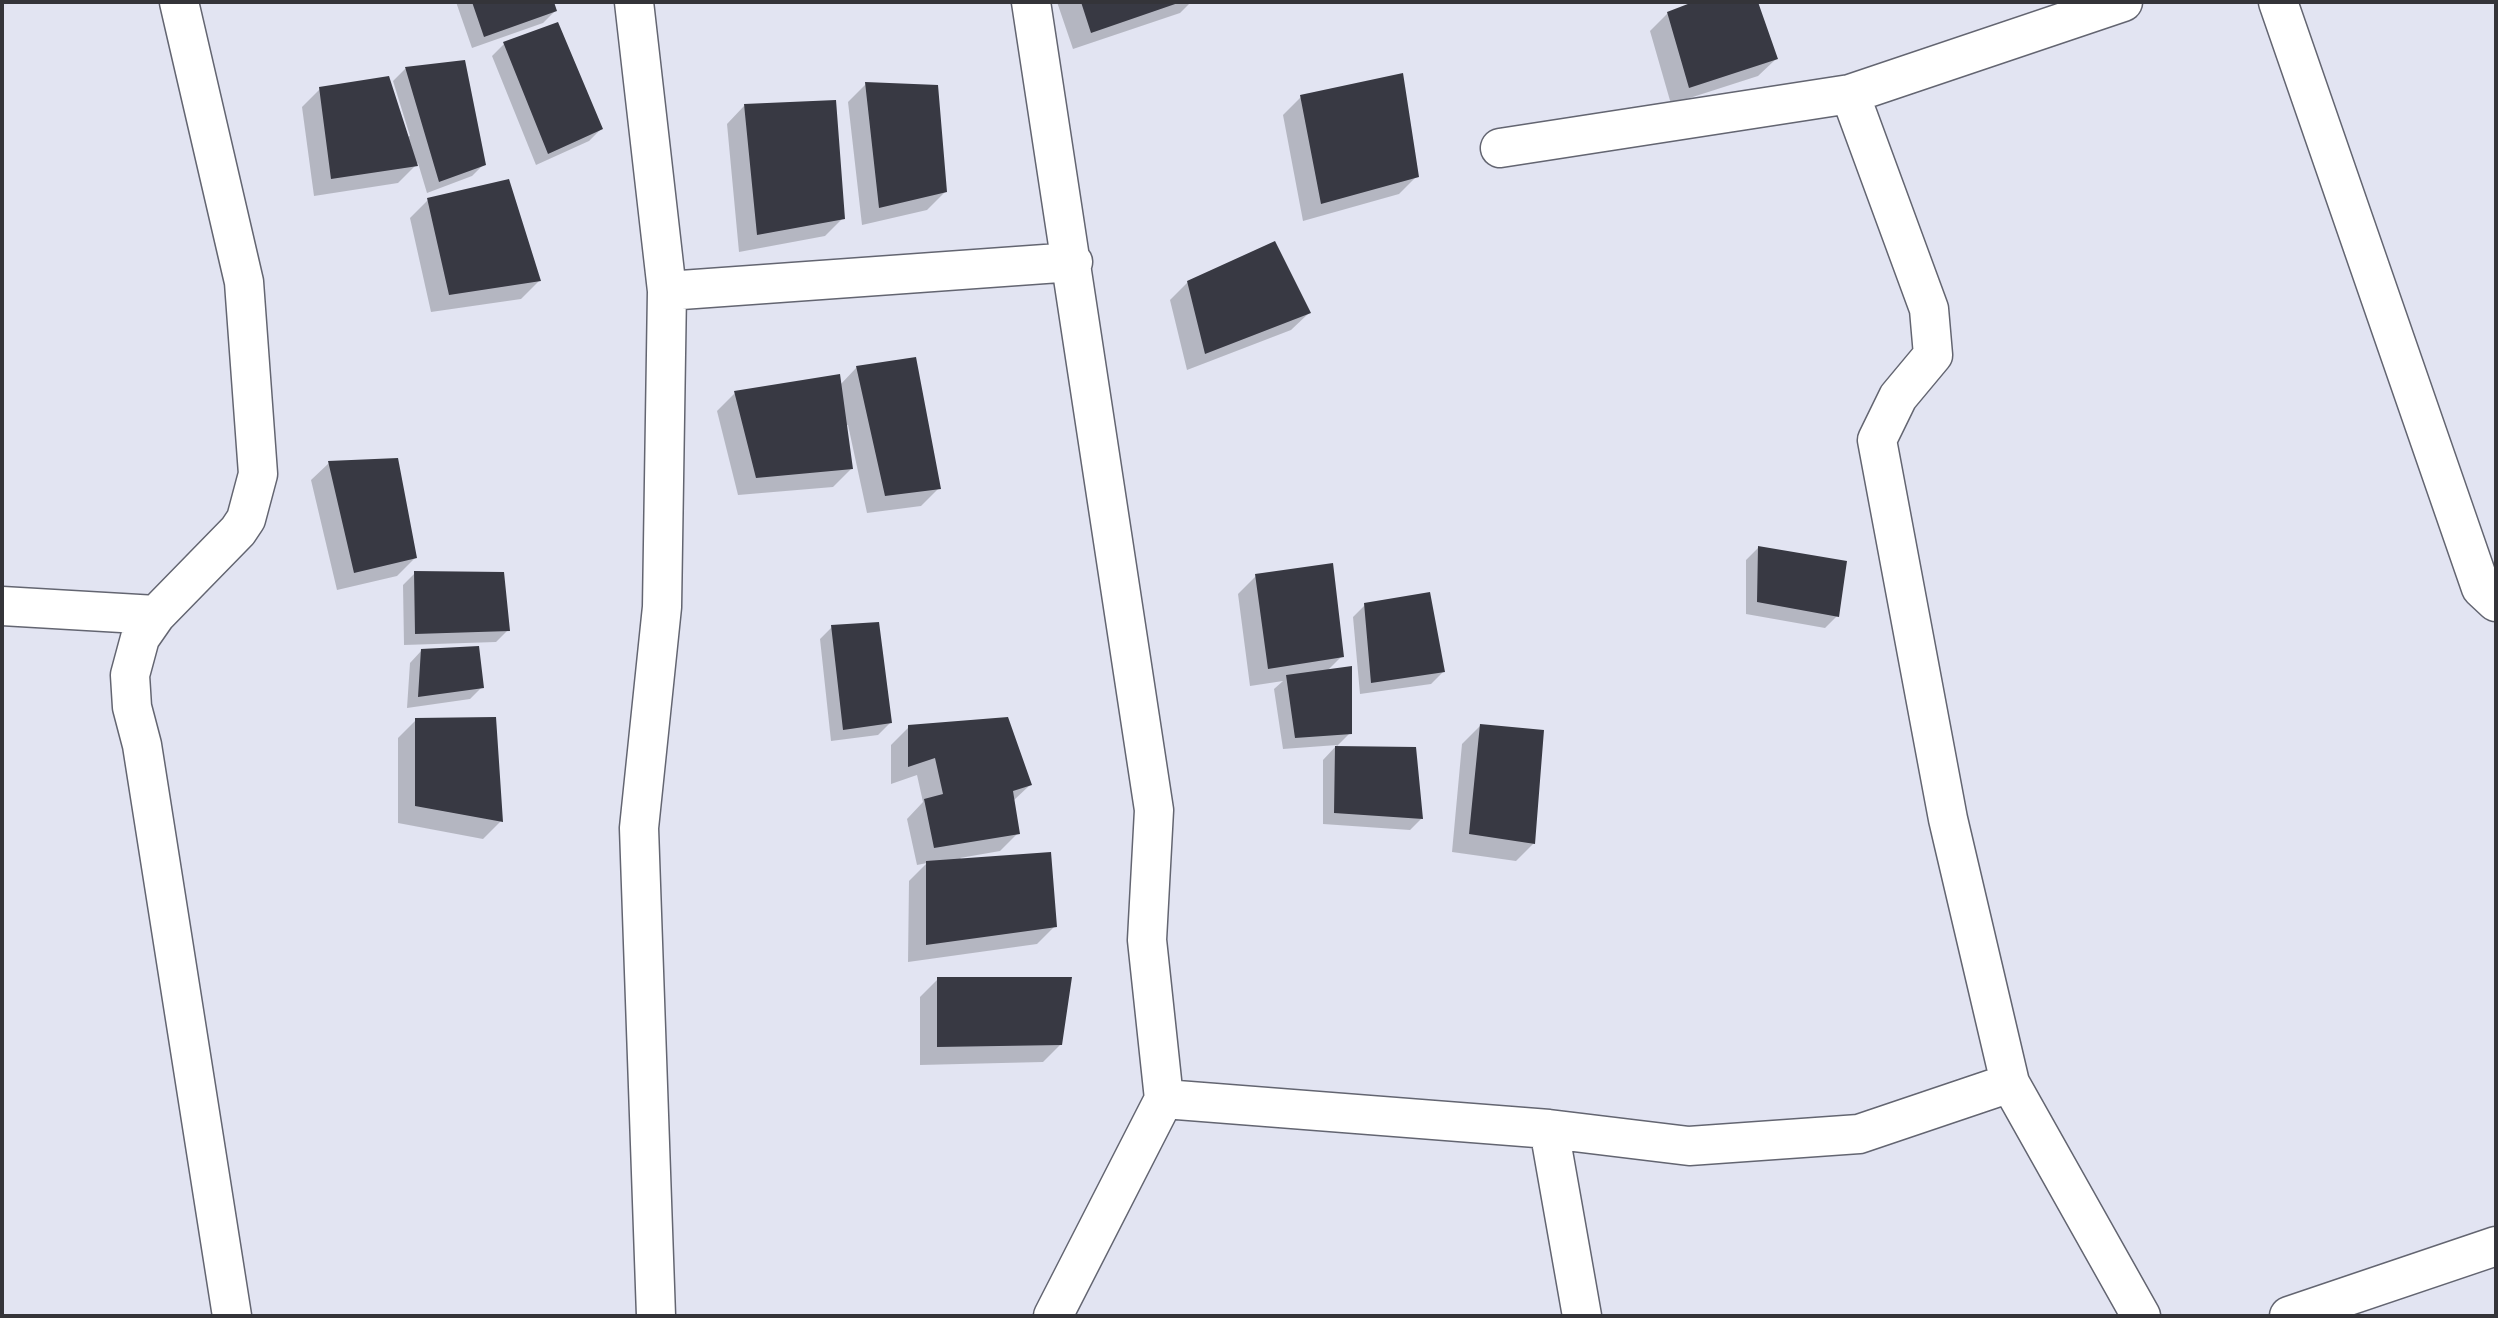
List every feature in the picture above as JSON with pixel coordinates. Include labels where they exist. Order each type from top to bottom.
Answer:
[{"type":"street","points":[[178,2],[244,282],[258,474],[246,519],[238,531],[156,615],[140,638],[130,675],[132,707],[142,745],[232,1316]]},
{"type":"street","points":[[634,2],[667,290],[662,607],[639,828],[656,1316]]},
{"type":"street","points":[[1031,2],[1073,262],[1154,810],[1147,940],[1164,1099],[1053,1316]]},
{"type":"street","points":[[1500,148],[1850,94],[2123,2]]},
{"type":"street","points":[[2278,2],[2481,588],[2496,602]]},
{"type":"street","points":[[1850,94],[1929,309],[1933,355],[1898,397],[1877,440],[1948,819],[2010,1083],[2141,1316]]},
{"type":"street","points":[[667,290],[1073,262]]},
{"type":"street","points":[[2,606],[156,615]]},
{"type":"street","points":[[1164,1099],[1549,1129],[1689,1146],[1859,1134],[2010,1083]]},
{"type":"street","points":[[1549,1129],[1582,1316]]},
{"type":"street","points":[[2289,1316],[2496,1246]]},
{"type":"building","points":[[472,2],[554,2],[557,11],[484,37]]},
{"type":"building","points":[[1081,2],[1181,2],[1091,33]]},
{"type":"building","points":[[1693,2],[1758,2],[1778,59],[1689,88],[1667,12]]},
{"type":"building","points":[[558,22],[603,129],[548,154],[503,42]]},
{"type":"building","points":[[465,60],[486,165],[439,182],[405,67]]},
{"type":"building","points":[[1403,73],[1419,177],[1321,204],[1300,95]]},
{"type":"building","points":[[389,76],[418,166],[331,179],[319,87]]},
{"type":"building","points":[[865,82],[938,85],[947,192],[879,208]]},
{"type":"building","points":[[836,100],[845,219],[757,235],[744,104]]},
{"type":"building","points":[[509,179],[541,281],[449,295],[427,198]]},
{"type":"building","points":[[1275,241],[1311,313],[1205,354],[1187,281]]},
{"type":"building","points":[[916,357],[941,489],[885,496],[856,366]]},
{"type":"building","points":[[840,374],[853,469],[756,478],[734,391]]},
{"type":"building","points":[[398,458],[417,558],[354,573],[328,461]]},
{"type":"building","points":[[1758,546],[1847,561],[1839,617],[1757,602]]},
{"type":"building","points":[[1333,563],[1344,657],[1268,669],[1255,574]]},
{"type":"building","points":[[414,571],[504,572],[510,631],[415,634]]},
{"type":"building","points":[[1430,592],[1445,672],[1371,683],[1364,603]]},
{"type":"building","points":[[879,622],[892,723],[843,730],[831,625]]},
{"type":"building","points":[[479,646],[484,688],[418,697],[421,649]]},
{"type":"building","points":[[1352,666],[1352,734],[1295,738],[1286,675]]},
{"type":"building","points":[[496,717],[503,822],[415,806],[415,718]]},
{"type":"building","points":[[1008,717],[1032,785],[1013,791],[1020,834],[934,848],[924,799],[943,794],[935,758],[908,767],[908,725]]},
{"type":"building","points":[[1480,724],[1544,730],[1535,844],[1469,834]]},
{"type":"building","points":[[1335,746],[1416,747],[1423,819],[1334,813]]},
{"type":"building","points":[[1051,852],[1057,927],[926,945],[926,861]]},
{"type":"building","points":[[937,977],[1072,977],[1062,1045],[937,1047]]}]
